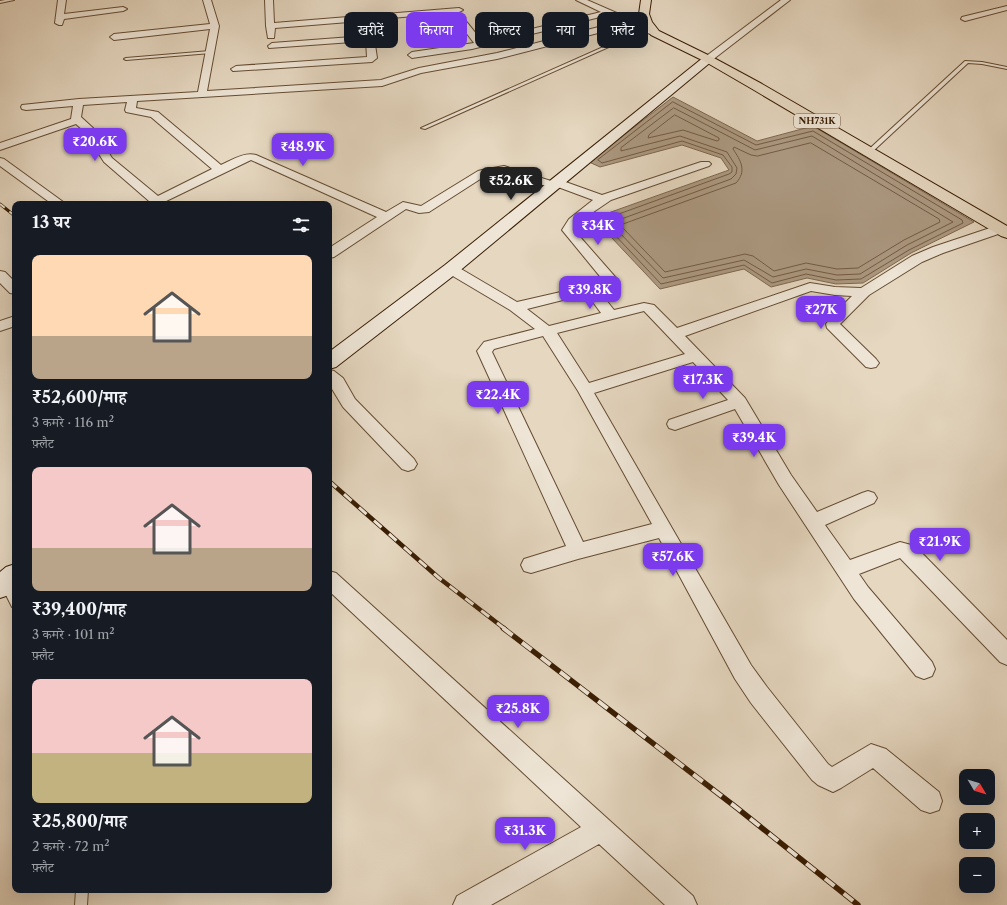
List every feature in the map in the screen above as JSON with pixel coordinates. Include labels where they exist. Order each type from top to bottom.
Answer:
[{"type":"highway","points":[[646,0],[644,14],[651,31]]},
{"type":"highway","name":"NH731K","points":[[651,31],[708,59],[1003,231]]},
{"type":"street","points":[[202,94],[214,26],[207,0]]},
{"type":"street","points":[[269,0],[272,56]]},
{"type":"street","points":[[580,0],[605,12]]},
{"type":"street","points":[[332,360],[452,269],[708,59],[786,0]]},
{"type":"street","points":[[62,8],[88,13],[123,13]]},
{"type":"street","points":[[965,19],[1007,8]]},
{"type":"street","points":[[398,13],[429,9],[459,10]]},
{"type":"street","points":[[534,31],[597,15]]},
{"type":"street","points":[[270,26],[344,20]]},
{"type":"street","points":[[114,37],[214,26]]},
{"type":"street","points":[[467,28],[475,38]]},
{"type":"street","points":[[26,107],[133,98],[382,83],[419,71],[476,61],[597,30]]},
{"type":"street","points":[[236,69],[272,56],[344,43]]},
{"type":"street","points":[[412,55],[475,45]]},
{"type":"street","points":[[272,56],[369,60],[372,58],[371,48]]},
{"type":"street","points":[[455,49],[476,61]]},
{"type":"street","points":[[133,98],[130,110],[154,114],[220,170]]},
{"type":"street","points":[[79,102],[75,116],[77,120],[88,130],[108,160],[152,201]]},
{"type":"street","points":[[0,147],[77,120]]},
{"type":"street","points":[[158,201],[245,158],[252,157],[387,217]]},
{"type":"street","points":[[0,161],[56,201]]},
{"type":"street","points":[[516,307],[591,290],[610,283],[610,279],[568,230],[568,227],[602,199],[705,164]]},
{"type":"street","points":[[332,252],[406,206],[419,210],[425,209],[482,173],[504,169],[602,199]]},
{"type":"street","points":[[871,363],[834,328],[833,324],[864,292],[917,259],[938,250],[1003,231]]},
{"type":"street","points":[[452,269],[516,307],[548,331],[585,390],[747,678],[820,772],[833,780],[871,756],[878,757],[930,801]]},
{"type":"street","points":[[0,275],[12,287]]},
{"type":"street","points":[[676,334],[810,287],[835,291],[864,292]]},
{"type":"street","points":[[591,290],[610,315]]},
{"type":"street","points":[[578,551],[484,351],[489,346],[610,315],[644,307],[649,308],[676,334],[739,402],[778,469],[869,604],[924,669]]},
{"type":"street","points":[[0,326],[12,322]]},
{"type":"street","points":[[585,390],[696,356]]},
{"type":"street","points":[[332,378],[337,382],[349,403],[408,464]]},
{"type":"street","points":[[675,424],[739,402]]},
{"type":"street","points":[[813,522],[868,498]]},
{"type":"street","points":[[531,565],[578,551],[664,529]]},
{"type":"street","points":[[846,570],[900,550],[908,552],[1007,655]]},
{"type":"street","points":[[332,582],[684,905]]},
{"type":"street","points":[[466,905],[601,829]]},
{"type":"lane","points":[[0,2],[12,0]]},
{"type":"lane","points":[[423,128],[651,31]]},
{"type":"lane","points":[[126,59],[210,52]]},
{"type":"lane","points":[[869,152],[968,62],[1007,68]]},
{"type":"lane","points":[[81,905],[82,893]]},
{"type":"water","points":[[673,97],[757,141],[813,126],[974,222],[911,253],[863,283],[836,284],[807,278],[771,287],[744,269],[660,289],[610,236],[597,217],[729,170],[721,158],[682,145],[600,167],[589,162]]},
{"type":"railway","points":[[0,204],[12,214]]},
{"type":"railway","points":[[332,484],[439,578],[505,629]]},
{"type":"railway","points":[[503,628],[737,808],[858,905]]}]
